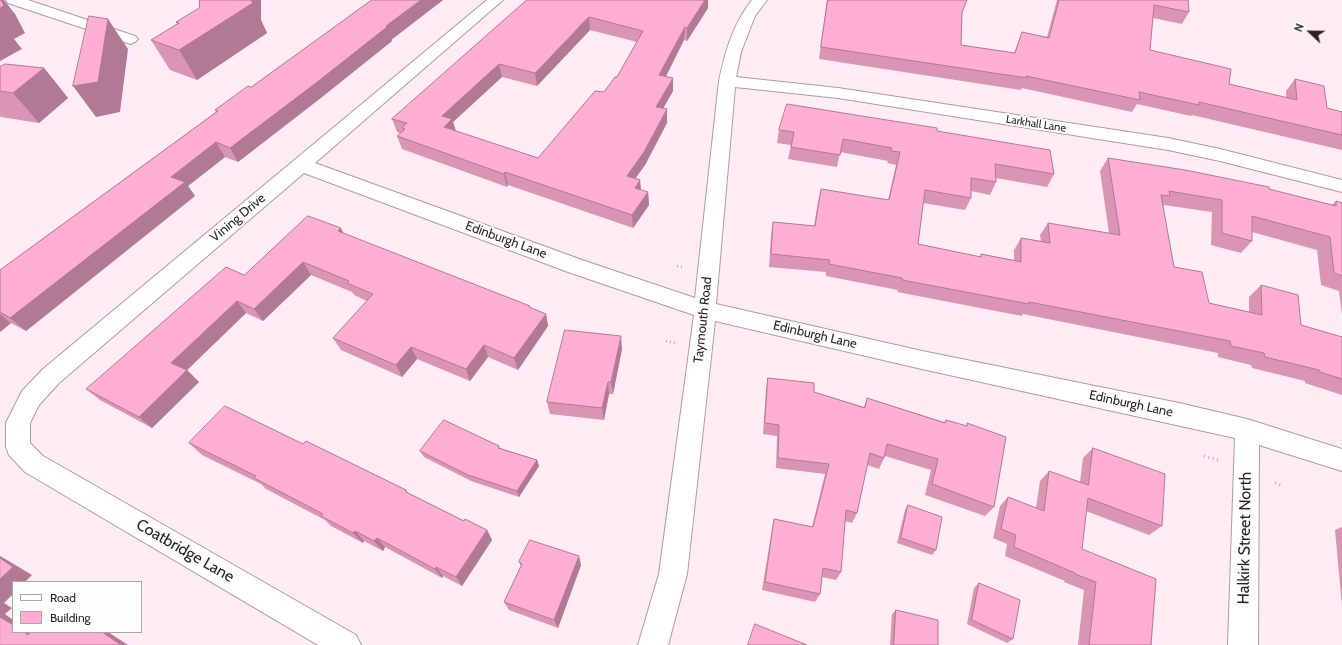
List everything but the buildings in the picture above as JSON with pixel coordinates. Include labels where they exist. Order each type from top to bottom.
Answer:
[{"type":"street","points":[[13,0],[130,39]]},
{"type":"street","name":"Vining Drive","points":[[26,455],[18,447],[18,423],[30,398],[51,376],[496,0]]},
{"type":"street","name":"Taymouth Road","points":[[653,645],[674,574],[705,310],[727,81],[733,52],[748,15],[760,0]]},
{"type":"street","name":"Larkhall Lane","points":[[727,81],[838,93],[1168,144],[1220,155],[1342,186]]},
{"type":"street","name":"Edinburgh Lane","points":[[301,165],[575,266],[705,310],[922,360],[1152,408],[1247,430],[1342,460]]},
{"type":"street","name":"Halkirk Street North","points":[[1243,645],[1247,430]]},
{"type":"street","name":"Coatbridge Lane","points":[[26,455],[34,464],[346,645]]},
{"type":"path","points":[[666,341],[678,343]]},
{"type":"path","points":[[1204,456],[1218,460]]}]
